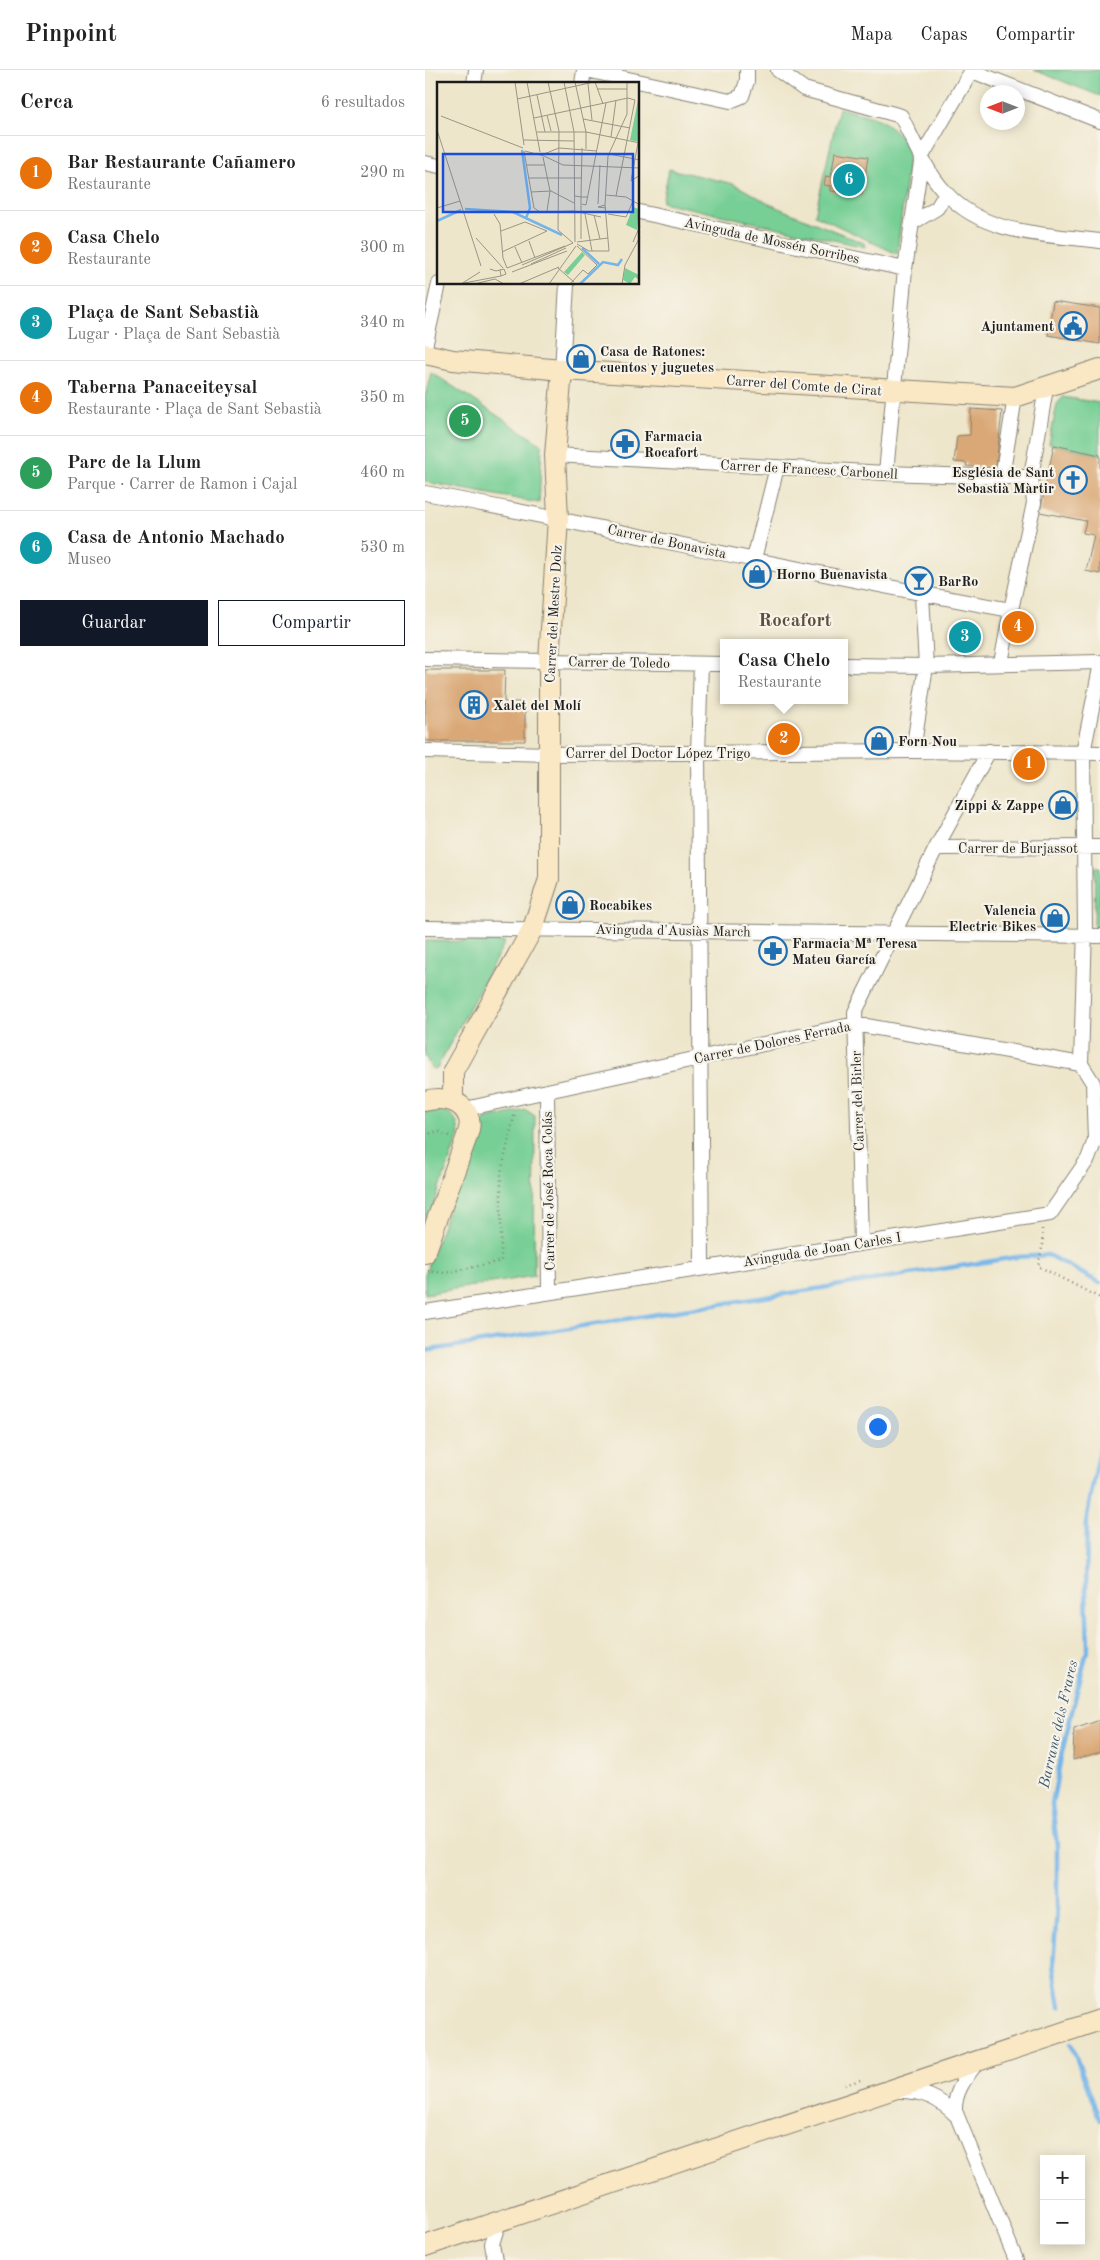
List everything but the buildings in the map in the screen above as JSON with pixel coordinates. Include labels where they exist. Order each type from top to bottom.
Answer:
[{"type":"street","points":[[585,70],[730,101],[742,96],[747,82],[748,70]]},
{"type":"street","points":[[778,70],[804,89],[901,116],[922,156],[946,193],[979,219],[1015,230],[1100,241]]},
{"type":"street","points":[[886,473],[905,269],[922,156],[972,70],[1100,121]]},
{"type":"street","points":[[912,223],[937,208],[946,193]]},
{"type":"street","name":"Avinguda de Mossén Sorribes","points":[[640,212],[905,269]]},
{"type":"street","points":[[425,347],[439,285]]},
{"type":"street","name":"Carrer del Mestre Dolz","points":[[426,1262],[466,1139],[470,1121],[459,1105],[453,1071],[533,928],[549,879],[549,661],[558,518],[555,455],[567,285]]},
{"type":"street","name":"Carrer del Comte de Cirat","points":[[425,354],[453,360],[562,370],[1015,397],[1100,369]]},
{"type":"street","points":[[1001,663],[1034,503],[1031,477],[1045,388]]},
{"type":"street","points":[[1003,477],[1015,397]]},
{"type":"street","name":"Carrer de Francesc Carbonell","points":[[555,455],[886,473],[1031,477]]},
{"type":"street","points":[[754,559],[777,467]]},
{"type":"street","name":"Carrer de Bonavista","points":[[425,493],[558,518],[922,594],[1011,610]]},
{"type":"street","points":[[913,751],[926,666],[922,594]]},
{"type":"street","name":"Carrer de Toledo","points":[[425,659],[720,664]]},
{"type":"street","points":[[848,665],[926,666],[1100,662]]},
{"type":"street","points":[[701,664],[699,753],[701,1268]]},
{"type":"street","points":[[1081,1064],[1085,936],[1083,753],[1100,668]]},
{"type":"street","name":"Carrer del Doctor López Trigo","points":[[425,751],[550,754],[913,751],[1100,753]]},
{"type":"street","name":"Carrer del Birler","points":[[861,1243],[855,1012],[936,848],[989,751]]},
{"type":"street","name":"Carrer de Burjassot","points":[[936,848],[1100,847]]},
{"type":"street","name":"Avinguda d'Ausiàs March","points":[[425,928],[1100,936]]},
{"type":"street","name":"Carrer de Dolores Ferrada","points":[[459,1105],[547,1091],[855,1024],[1081,1064]]},
{"type":"street","name":"Avinguda de Joan Carles I","points":[[427,1310],[1050,1214],[1088,1160],[1095,1140],[1093,1083],[1081,1064]]},
{"type":"street","name":"Carrer de José Roca Colás","points":[[547,1091],[549,1291]]},
{"type":"street","points":[[426,1096],[459,1105]]},
{"type":"street","points":[[425,2246],[1100,2020]]},
{"type":"street","points":[[979,2060],[964,2079],[954,2101],[957,2116],[1017,2260]]},
{"type":"street","points":[[891,2090],[929,2094],[938,2099],[957,2116]]},
{"type":"street","points":[[495,2260],[492,2244],[499,2221]]},
{"type":"street","points":[[462,2234],[492,2244]]},
{"type":"path","points":[[426,1262],[445,1273],[501,1261],[501,1173],[515,1112]]},
{"type":"path","points":[[425,1135],[443,1132],[455,1140]]},
{"type":"path","points":[[1041,1215],[1043,1244],[1038,1266],[1100,1298]]},
{"type":"green space","points":[[1034,70],[1100,70],[1100,96]]},
{"type":"green space","points":[[839,108],[872,117],[889,126],[903,141],[909,152],[897,254],[815,215]]},
{"type":"green space","points":[[669,169],[734,184],[776,207],[864,243],[865,247],[662,202]]},
{"type":"green space","points":[[431,372],[542,445],[539,503],[425,482],[425,397]]},
{"type":"green space","points":[[1063,397],[1100,403],[1100,455],[1049,444],[1057,404]]},
{"type":"green space","points":[[1095,867],[1100,867],[1100,927],[1094,927]]},
{"type":"green space","points":[[425,941],[505,942],[437,1068],[434,1069],[431,1068],[425,1055]]},
{"type":"green space","points":[[425,1109],[444,1111],[453,1116],[459,1135],[425,1229]]},
{"type":"green space","points":[[526,1110],[535,1116],[534,1276],[425,1294],[425,1274],[478,1130],[486,1119]]},
{"type":"waterway","points":[[425,1351],[1017,1257],[1048,1255],[1100,1283]]},
{"type":"waterway","name":"Barranc dels Frares","points":[[1060,2007],[1053,1966],[1057,1908],[1057,1846],[1052,1804],[1062,1752],[1088,1647],[1086,1593],[1087,1516],[1100,1448]]},
{"type":"waterway","name":"Barranc dels Frares","points":[[1071,2044],[1100,2120]]},
{"type":"place","name":"Casa de Antonio Machado","points":[[849,180]]},
{"type":"place","name":"Ajuntament","points":[[1073,326]]},
{"type":"place","name":"Casa de Ratones: cuentos y juguetes","points":[[581,359]]},
{"type":"place","name":"Parc de la Llum","points":[[465,421]]},
{"type":"place","name":"Farmacia Rocafort","points":[[625,444]]},
{"type":"place","name":"Església de Sant Sebastià Màrtir","points":[[1073,480]]},
{"type":"place","name":"Horno Buenavista","points":[[757,574]]},
{"type":"place","name":"BarRo","points":[[919,581]]},
{"type":"place","name":"Taberna Panaceiteysal","points":[[1018,627]]},
{"type":"place","name":"Plaça de Sant Sebastià","points":[[965,637]]},
{"type":"place","name":"Xalet del Molí","points":[[474,705]]},
{"type":"place","name":"Casa Chelo","points":[[784,739]]},
{"type":"place","name":"Forn Nou","points":[[879,741]]},
{"type":"place","name":"Bar Restaurante Cañamero","points":[[1029,764]]},
{"type":"place","name":"Zippi & Zappe","points":[[1063,805]]},
{"type":"place","name":"Rocabikes","points":[[570,905]]},
{"type":"place","name":"Valencia Electric Bikes","points":[[1055,918]]},
{"type":"place","name":"Farmacia Mª Teresa Mateu García","points":[[773,951]]},
{"type":"district","name":"Rocafort","points":[[795,619]]}]
